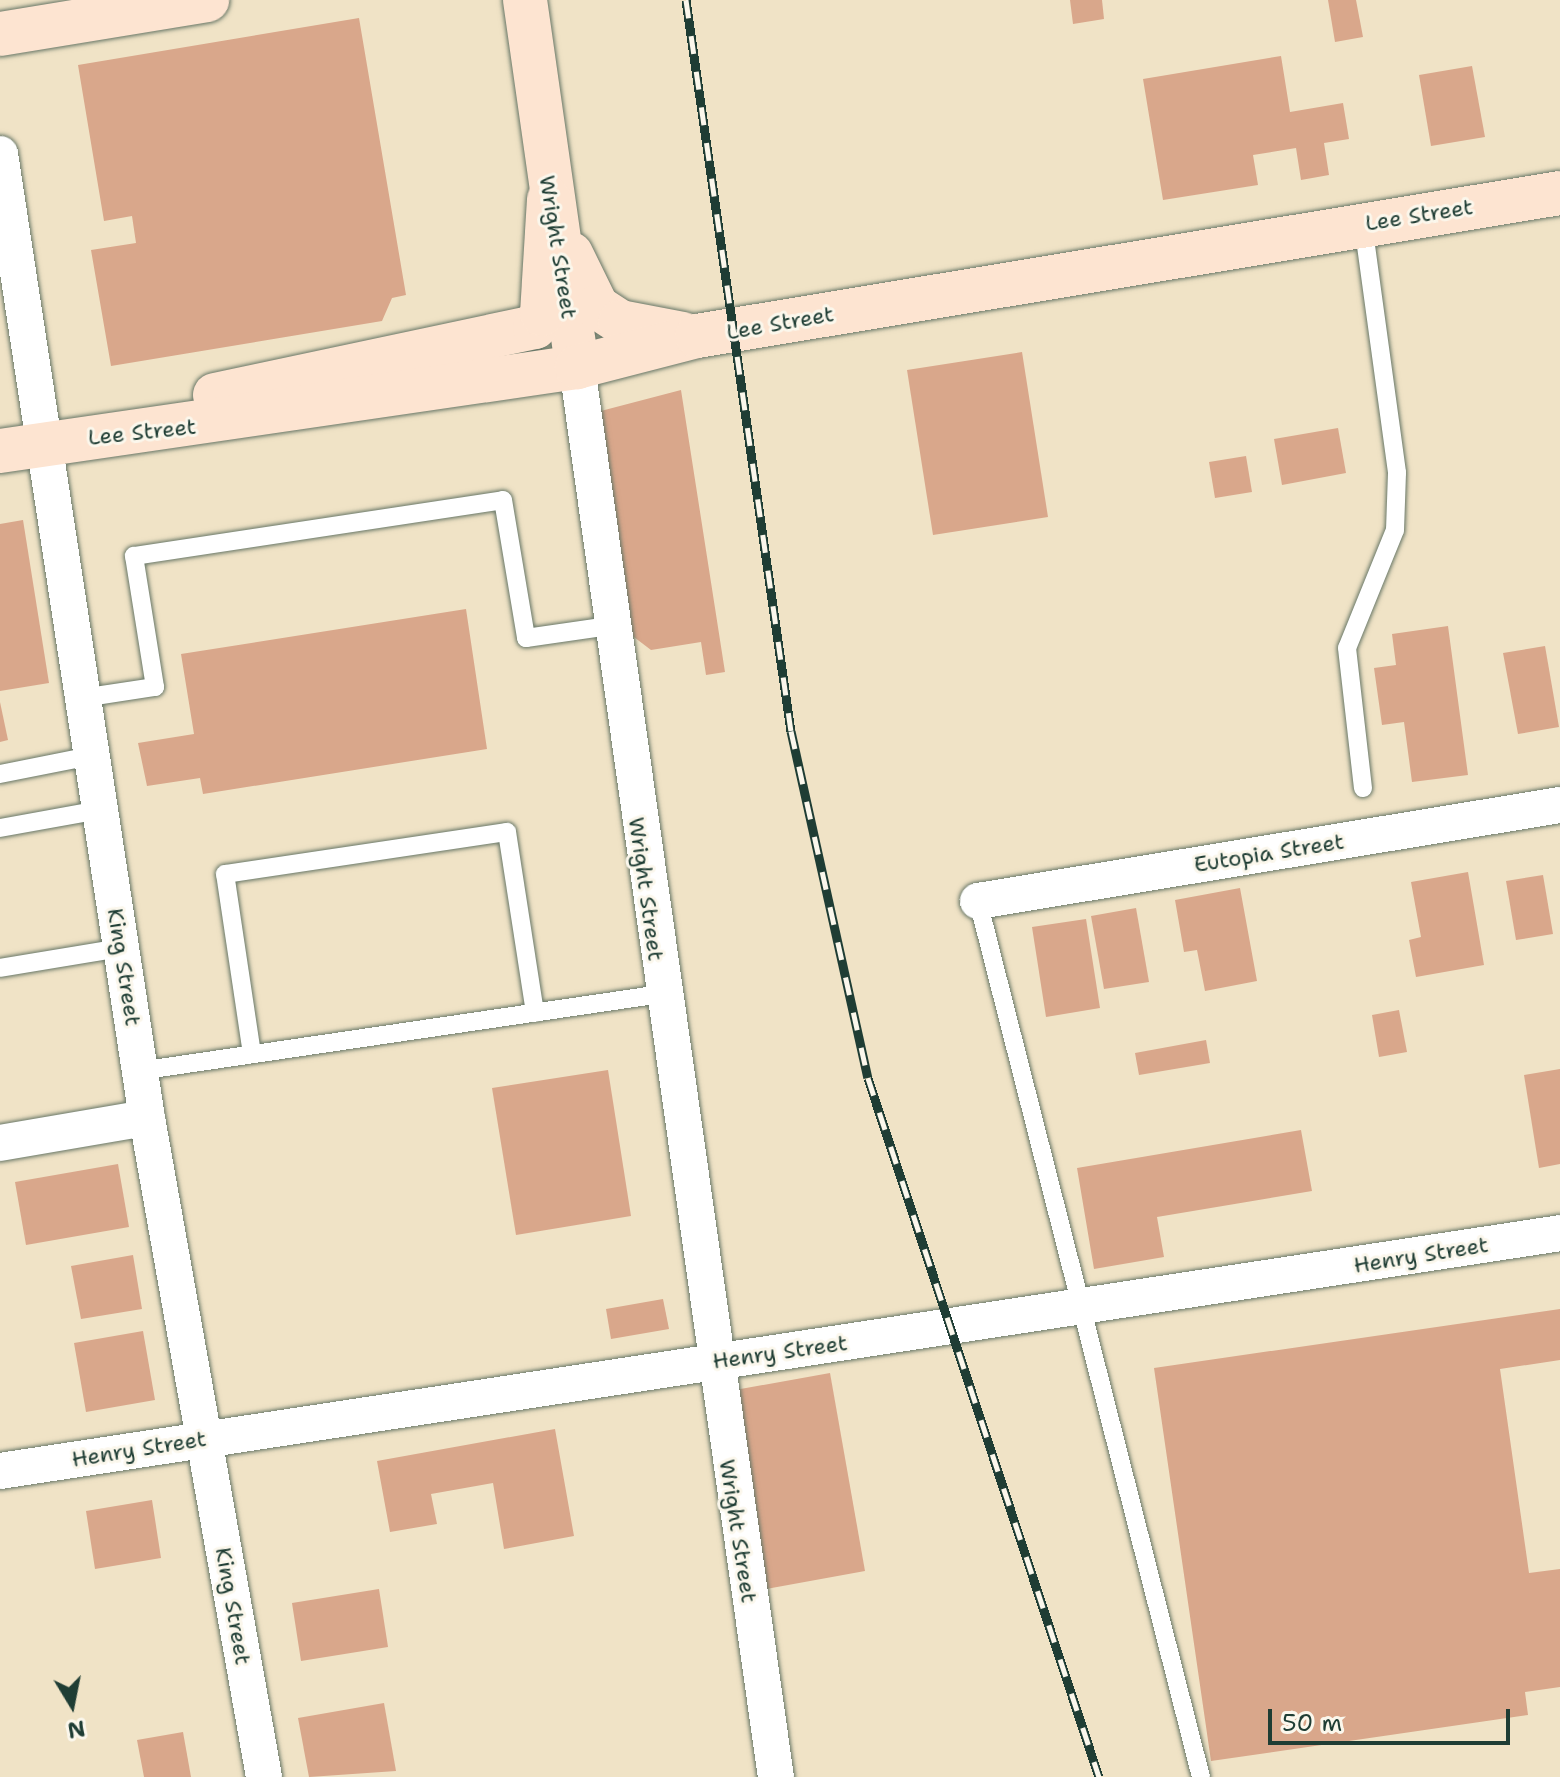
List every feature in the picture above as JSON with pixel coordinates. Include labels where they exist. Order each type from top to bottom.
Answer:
[{"type":"main road","points":[[0,34],[100,9],[207,0]]},
{"type":"main road","name":"Wright Street","points":[[525,0],[549,199],[577,367]]},
{"type":"main road","name":"Lee Street","points":[[0,451],[577,367],[697,336],[1560,193]]},
{"type":"main road","points":[[549,199],[597,307],[620,322],[697,336]]},
{"type":"main road","points":[[152,428],[201,398],[535,327],[542,314],[549,199]]},
{"type":"street","name":"King Street","points":[[0,154],[139,1071],[264,1777]]},
{"type":"street","name":"Wright Street","points":[[577,367],[609,626],[712,1361],[776,1777]]},
{"type":"street","name":"Eutopia Street","points":[[978,901],[1560,805]]},
{"type":"street","points":[[0,1143],[147,1118]]},
{"type":"street","name":"Henry Street","points":[[0,1471],[712,1361],[1078,1310],[1560,1233]]},
{"type":"lane","points":[[1363,224],[1397,473],[1395,530],[1347,648],[1363,788]]},
{"type":"lane","points":[[82,698],[155,687],[134,556],[503,500],[526,638],[609,626]]},
{"type":"lane","points":[[0,774],[91,756]]},
{"type":"lane","points":[[0,828],[100,810]]},
{"type":"lane","points":[[252,1054],[225,874],[475,836],[507,832],[535,1013]]},
{"type":"lane","points":[[978,901],[1078,1310],[1201,1777]]},
{"type":"lane","points":[[0,968],[121,948]]},
{"type":"lane","points":[[139,1071],[661,994]]},
{"type":"building","points":[[1070,0],[1102,0],[1104,19],[1073,24]]},
{"type":"building","points":[[1328,0],[1356,0],[1363,37],[1335,42]]},
{"type":"building","points":[[359,18],[406,295],[392,298],[382,321],[111,366],[91,250],[136,243],[132,216],[104,221],[78,65]]},
{"type":"building","points":[[1281,56],[1290,112],[1343,103],[1349,139],[1324,143],[1329,175],[1301,180],[1296,148],[1253,155],[1258,185],[1163,200],[1143,79]]},
{"type":"building","points":[[1472,66],[1485,137],[1431,146],[1419,75]]},
{"type":"building","points":[[1022,352],[1048,517],[933,535],[907,370]]},
{"type":"building","points":[[681,390],[725,672],[706,675],[701,642],[651,650],[630,634],[597,412]]},
{"type":"building","points":[[1338,428],[1346,473],[1282,485],[1274,439]]},
{"type":"building","points":[[1246,456],[1252,492],[1215,498],[1209,462]]},
{"type":"building","points":[[23,520],[49,683],[0,691],[0,524]]},
{"type":"building","points":[[466,609],[487,749],[203,794],[200,778],[147,786],[138,743],[194,734],[181,654]]},
{"type":"building","points":[[1448,626],[1468,775],[1412,782],[1404,722],[1382,725],[1374,668],[1396,665],[1392,634]]},
{"type":"building","points":[[1545,646],[1559,727],[1518,734],[1503,653]]},
{"type":"building","points":[[0,702],[8,740],[0,742]]},
{"type":"building","points":[[1468,872],[1484,965],[1416,977],[1409,940],[1421,937],[1411,882]]},
{"type":"building","points":[[1543,875],[1553,934],[1516,940],[1506,881]]},
{"type":"building","points":[[1240,888],[1257,981],[1205,991],[1197,950],[1184,952],[1175,900]]},
{"type":"building","points":[[1136,908],[1149,982],[1104,989],[1091,916]]},
{"type":"building","points":[[1086,919],[1100,1008],[1046,1017],[1032,927]]},
{"type":"building","points":[[1399,1010],[1407,1052],[1379,1057],[1372,1015]]},
{"type":"building","points":[[1206,1040],[1210,1063],[1139,1075],[1135,1053]]},
{"type":"building","points":[[1560,1069],[1560,1164],[1539,1168],[1524,1075]]},
{"type":"building","points":[[608,1070],[631,1216],[516,1235],[492,1088]]},
{"type":"building","points":[[1301,1130],[1312,1191],[1157,1217],[1164,1257],[1094,1269],[1077,1168]]},
{"type":"building","points":[[118,1164],[129,1227],[26,1245],[15,1182]]},
{"type":"building","points":[[133,1255],[142,1309],[81,1319],[71,1266]]},
{"type":"building","points":[[663,1299],[669,1329],[611,1339],[606,1309]]},
{"type":"building","points":[[1560,1309],[1560,1360],[1500,1369],[1529,1573],[1560,1569],[1560,1687],[1525,1692],[1528,1715],[1211,1761],[1154,1368]]},
{"type":"building","points":[[143,1331],[155,1400],[86,1412],[74,1343]]},
{"type":"building","points":[[830,1373],[865,1571],[760,1590],[724,1392]]},
{"type":"building","points":[[555,1429],[574,1536],[504,1549],[493,1483],[431,1494],[437,1524],[390,1532],[377,1461]]},
{"type":"building","points":[[152,1500],[161,1558],[95,1569],[86,1511]]},
{"type":"building","points":[[379,1589],[388,1647],[301,1661],[292,1603]]},
{"type":"building","points":[[384,1703],[396,1771],[309,1777],[298,1718]]},
{"type":"building","points":[[183,1732],[191,1777],[144,1777],[137,1740]]},
{"type":"railway","points":[[686,0],[791,731],[868,1078],[1099,1777]]}]
